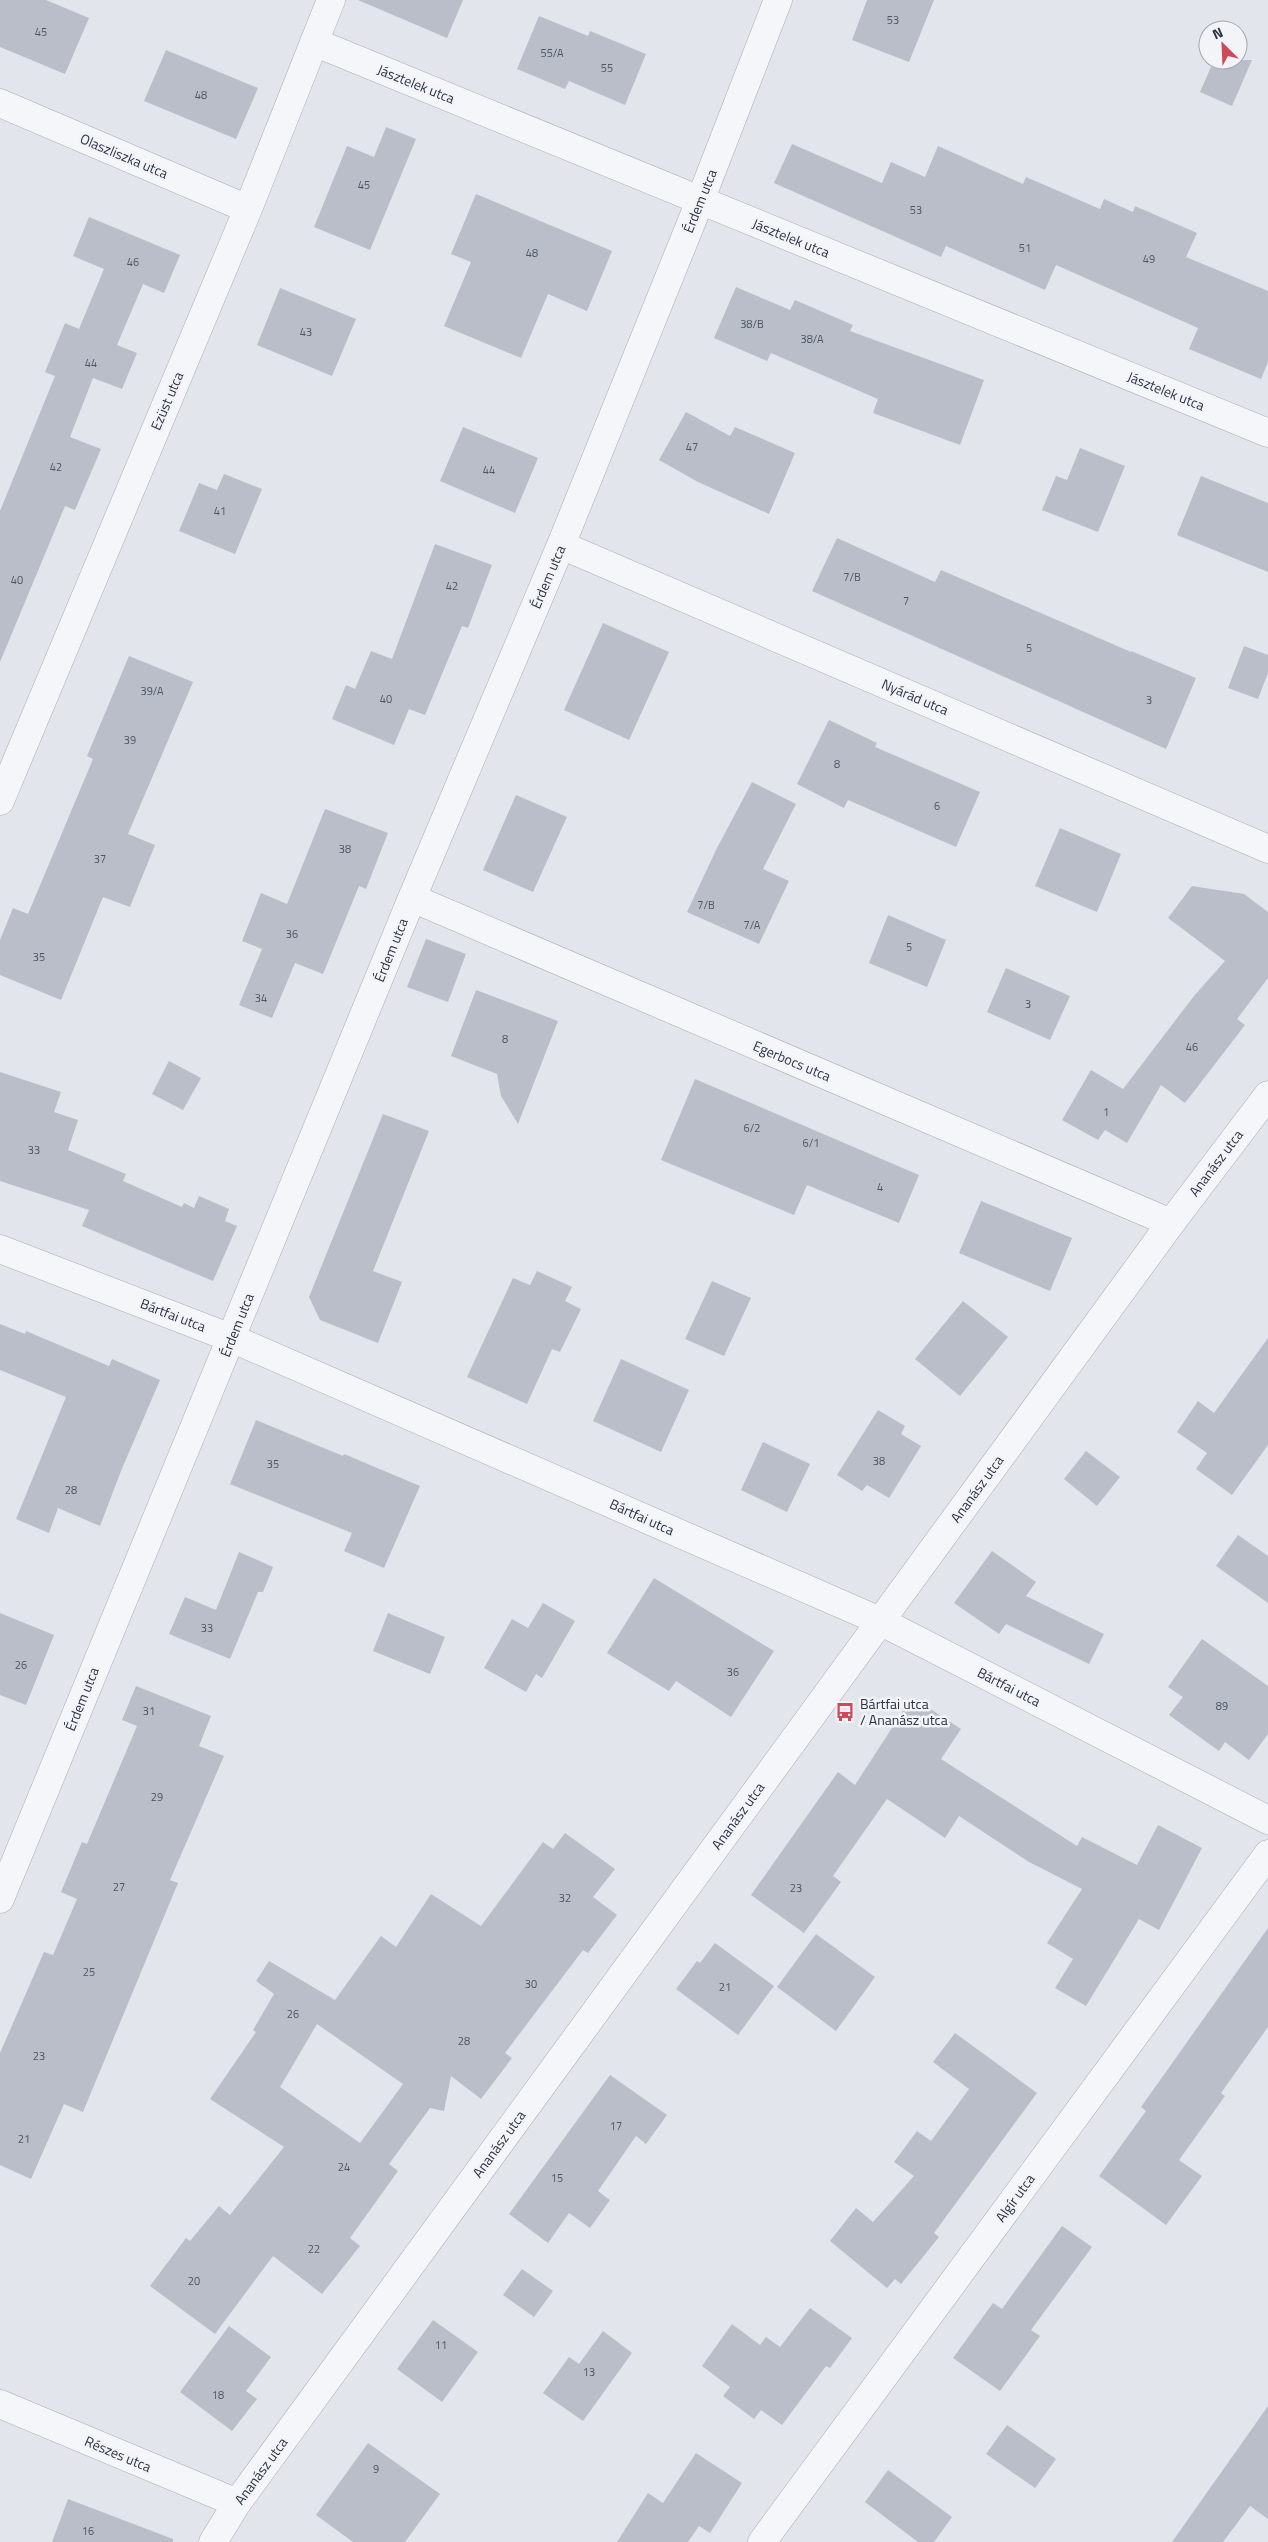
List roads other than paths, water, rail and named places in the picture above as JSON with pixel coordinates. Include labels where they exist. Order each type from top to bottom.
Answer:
[{"type":"street","name":"Ezüst utca","points":[[0,801],[248,209],[331,0]]},
{"type":"street","name":"Érdem utca","points":[[0,1899],[412,898],[561,545],[700,201],[778,0]]},
{"type":"street","name":"Jásztelek utca","points":[[314,42],[1268,433]]},
{"type":"street","name":"Olaszliszka utca","points":[[0,103],[248,209]]},
{"type":"street","name":"Nyárád utca","points":[[561,545],[1268,848]]},
{"type":"street","name":"Egerbocs utca","points":[[412,898],[1171,1223]]},
{"type":"street","name":"Ananász utca","points":[[213,2542],[237,2504],[880,1621],[1171,1223],[1268,1095]]},
{"type":"street","name":"Bártfai utca","points":[[0,1249],[231,1338],[880,1621],[1268,1820]]},
{"type":"street","name":"Algír utca","points":[[762,2542],[1268,1854]]},
{"type":"street","name":"Részes utca","points":[[0,2404],[237,2504]]},
{"type":"place","name":"Bártfai utca / Ananász utca","points":[[845,1712]]}]
